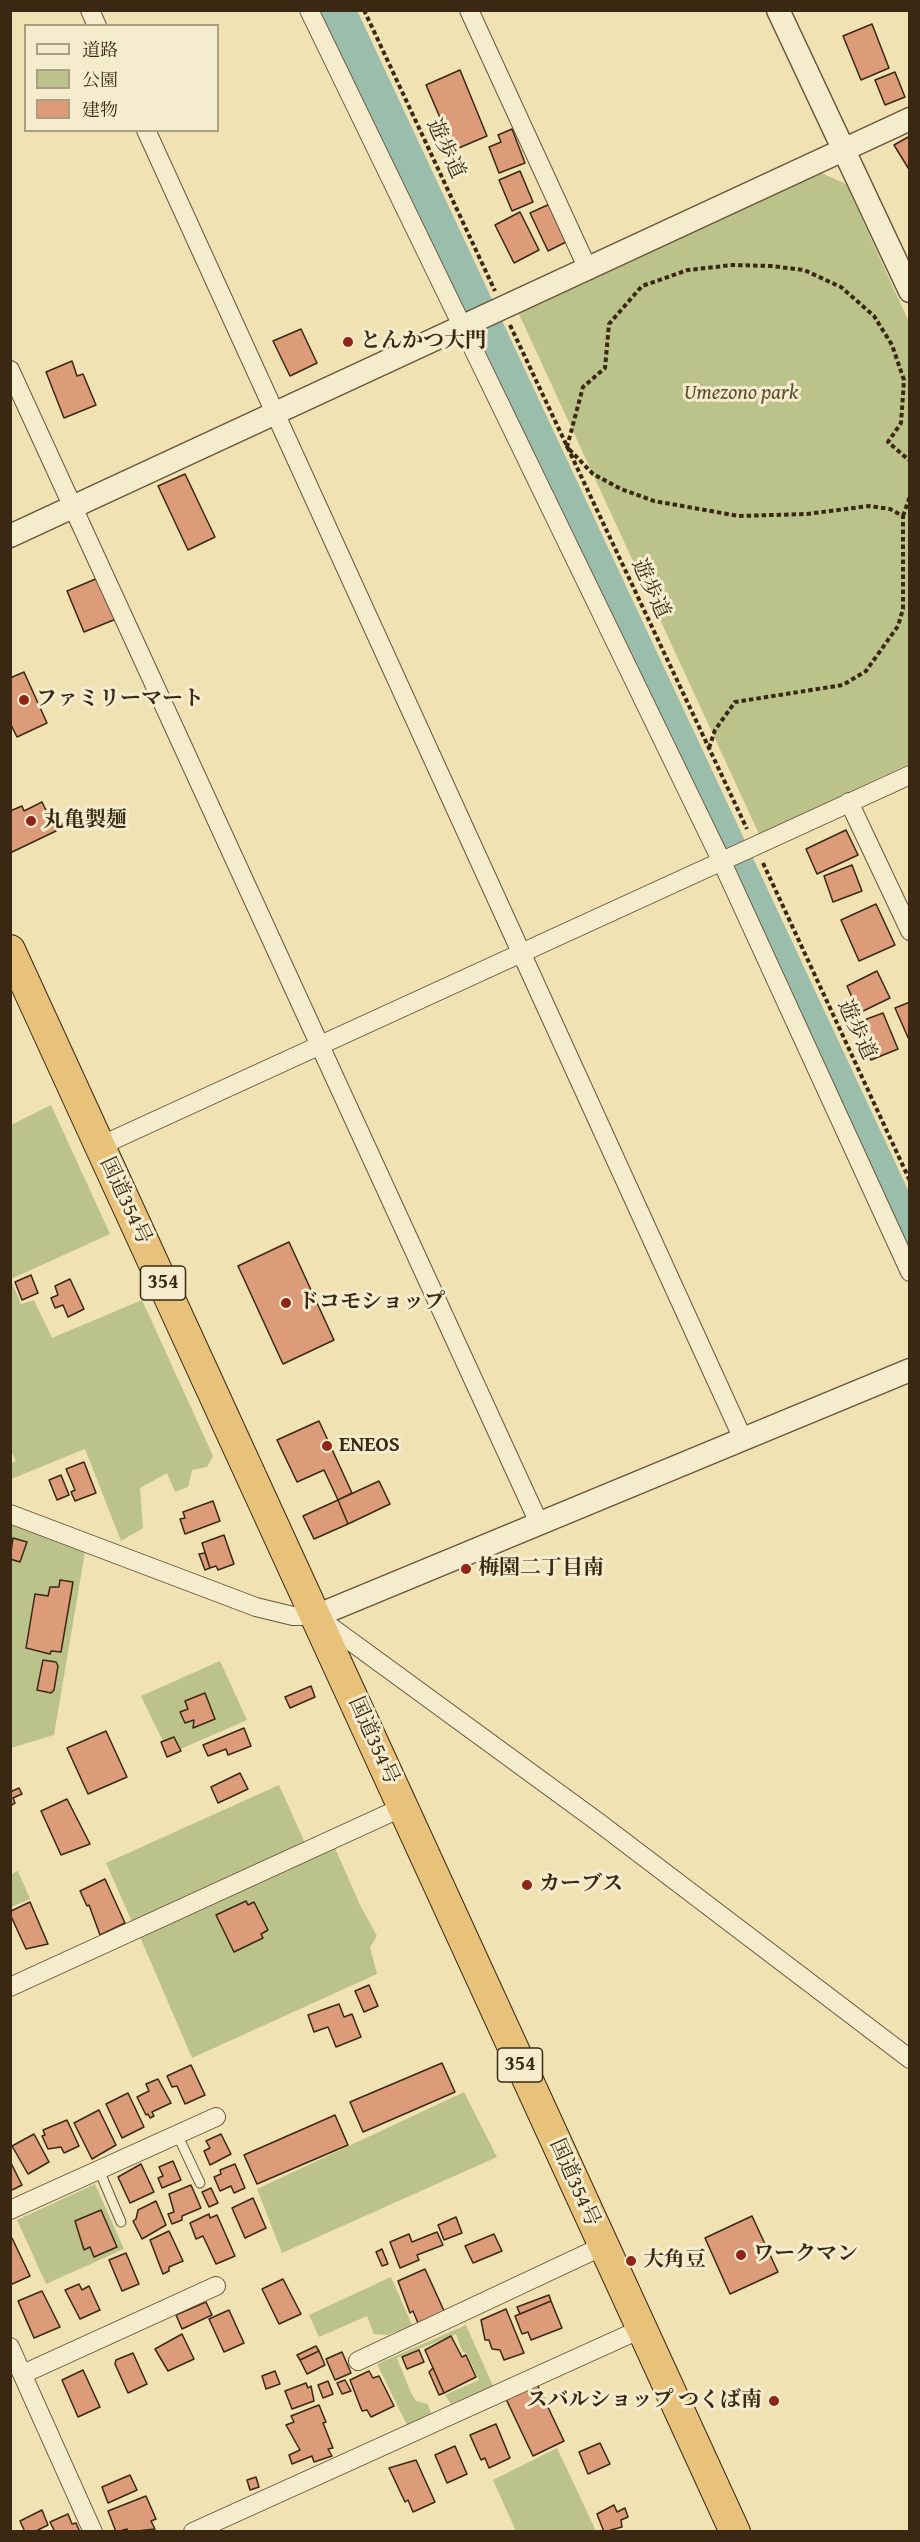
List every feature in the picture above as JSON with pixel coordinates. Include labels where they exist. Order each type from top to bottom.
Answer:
[{"type":"highway","name":"国道354号","points":[[10,950],[735,2532]]},
{"type":"street","points":[[90,10],[96,24]]},
{"type":"street","points":[[309,10],[722,860],[909,1272]]},
{"type":"street","points":[[469,10],[587,267]]},
{"type":"street","points":[[778,10],[909,291]]},
{"type":"street","points":[[10,536],[909,119]]},
{"type":"street","points":[[147,132],[743,1439]]},
{"type":"street","points":[[10,370],[539,1523]]},
{"type":"street","points":[[100,1146],[320,1046],[520,951],[909,775]]},
{"type":"street","points":[[849,802],[909,931]]},
{"type":"street","points":[[10,1514],[256,1607],[293,1617],[316,1616],[909,1370]]},
{"type":"street","points":[[316,1616],[598,1822],[909,2059]]},
{"type":"street","points":[[10,1987],[403,1807]]},
{"type":"street","points":[[10,2210],[216,2116]]},
{"type":"street","points":[[358,2361],[603,2246]]},
{"type":"street","points":[[22,2374],[216,2286]]},
{"type":"street","points":[[193,2532],[641,2329]]},
{"type":"street","points":[[10,2348],[93,2532]]},
{"type":"lane","points":[[177,2134],[200,2182]]},
{"type":"lane","points":[[99,2170],[121,2222]]},
{"type":"path","name":"遊歩道","points":[[364,10],[909,1181]]},
{"type":"path","points":[[903,516],[890,509],[869,506],[797,514],[739,516],[654,501],[621,489],[593,474],[567,447],[583,387],[605,368],[609,324],[642,286],[688,270],[733,265],[771,266],[804,270],[841,287],[873,316],[892,345],[904,380],[902,423],[888,442],[909,461]]},
{"type":"path","points":[[709,748],[715,730],[735,702],[843,685],[866,671],[898,626],[903,609],[903,516],[909,496]]},
{"type":"green space","name":"Umezono park","points":[[819,172],[846,184],[909,322],[909,764],[759,834],[518,312]]},
{"type":"green space","points":[[51,1105],[110,1234],[11,1279],[11,1125]]},
{"type":"green space","points":[[11,1280],[21,1304],[34,1300],[52,1338],[142,1300],[213,1456],[207,1467],[192,1470],[188,1487],[175,1492],[167,1473],[140,1488],[143,1528],[121,1541],[85,1449],[11,1479],[11,1463],[16,1461],[10,1449]]},
{"type":"green space","points":[[10,1524],[85,1552],[54,1735],[11,1748],[11,1559],[20,1562],[27,1543],[14,1538],[11,1546]],"holes":[[[61,1580],[73,1582],[61,1652],[51,1651],[50,1654],[26,1649],[35,1595],[48,1596],[50,1587],[59,1587]],[[43,1660],[56,1662],[58,1666],[54,1690],[51,1693],[37,1690]]]},
{"type":"green space","points":[[220,1661],[247,1720],[169,1754],[141,1696]],"holes":[[[205,1693],[215,1719],[193,1728],[194,1720],[185,1723],[180,1712],[188,1709],[185,1701]]]},
{"type":"green space","points":[[279,1785],[305,1843],[133,1924],[106,1863]]},
{"type":"green space","points":[[335,1848],[360,1905],[377,1936],[370,1947],[377,1974],[192,2058],[140,1937]],"holes":[[[245,1901],[248,1905],[254,1902],[268,1930],[261,1934],[263,1938],[234,1952],[216,1915]]]},
{"type":"green space","points":[[18,1871],[30,1899],[11,1907],[11,1874]]},
{"type":"green space","points":[[464,2092],[497,2157],[282,2253],[257,2189]]},
{"type":"green space","points":[[95,2184],[124,2249],[46,2284],[17,2220]],"holes":[[[101,2210],[117,2247],[94,2257],[90,2247],[84,2250],[75,2221]]]},
{"type":"green space","points":[[391,2277],[412,2325],[388,2335],[374,2334],[367,2316],[319,2337],[309,2315]]},
{"type":"green space","points":[[466,2325],[493,2386],[451,2404],[445,2395],[479,2380],[467,2354],[462,2351],[456,2334],[397,2358],[411,2393],[416,2401],[428,2404],[431,2414],[407,2425],[377,2364]]},
{"type":"green space","points":[[557,2448],[596,2531],[516,2531],[493,2480]]},
{"type":"building","points":[[872,24],[889,68],[861,80],[843,36]]},
{"type":"building","points":[[460,70],[487,136],[454,150],[426,85]]},
{"type":"building","points":[[895,72],[905,97],[885,105],[875,80]]},
{"type":"building","points":[[512,129],[525,163],[499,173],[489,147],[501,142],[498,135]]},
{"type":"building","points":[[910,136],[910,171],[894,145]]},
{"type":"building","points":[[520,171],[533,202],[512,211],[499,180]]},
{"type":"building","points":[[552,203],[570,240],[548,251],[530,213]]},
{"type":"building","points":[[520,212],[539,250],[514,263],[495,225]]},
{"type":"building","points":[[301,329],[317,363],[290,376],[273,341]]},
{"type":"building","points":[[72,361],[77,376],[83,374],[96,405],[64,418],[46,372]]},
{"type":"building","points":[[185,474],[215,537],[188,550],[158,486]]},
{"type":"building","points":[[98,578],[116,619],[84,632],[67,591]]},
{"type":"building","name":"ファミリーマート","points":[[24,672],[47,723],[17,737],[10,723],[10,678]]},
{"type":"building","name":"丸亀製麺","points":[[42,802],[56,831],[10,853],[10,811],[22,806],[24,811]]},
{"type":"building","points":[[846,830],[858,855],[817,874],[806,849]]},
{"type":"building","points":[[852,865],[862,891],[833,902],[824,876]]},
{"type":"building","points":[[876,904],[895,945],[859,961],[841,920]]},
{"type":"building","points":[[877,971],[890,998],[859,1013],[847,986]]},
{"type":"building","points":[[910,1002],[910,1042],[895,1008]]},
{"type":"building","points":[[883,1013],[898,1049],[871,1060],[856,1023]]},
{"type":"building","name":"ドコモショップ","points":[[289,1242],[334,1340],[283,1364],[238,1266]]},
{"type":"building","points":[[31,1275],[38,1293],[22,1300],[15,1282]]},
{"type":"building","points":[[70,1279],[84,1309],[68,1317],[63,1305],[55,1308],[51,1298],[58,1295],[55,1286]]},
{"type":"building","points":[[319,1421],[352,1493],[338,1500],[324,1470],[297,1482],[277,1440]]},
{"type":"building","points":[[84,1462],[96,1493],[75,1501],[71,1492],[75,1490],[66,1469]]},
{"type":"building","points":[[61,1475],[69,1495],[57,1500],[49,1480]]},
{"type":"building","points":[[379,1481],[390,1504],[348,1524],[338,1500]]},
{"type":"building","points":[[338,1500],[348,1524],[314,1539],[303,1516]]},
{"type":"building","points":[[213,1501],[220,1521],[185,1534],[180,1519],[185,1518],[183,1512]]},
{"type":"building","points":[[224,1535],[234,1564],[218,1570],[216,1566],[210,1568],[202,1543]]},
{"type":"building","points":[[13,1538],[27,1542],[20,1562],[10,1559]]},
{"type":"building","points":[[205,1553],[210,1568],[205,1570],[199,1554]]},
{"type":"building","points":[[60,1580],[73,1582],[61,1652],[51,1651],[50,1654],[26,1648],[35,1594],[48,1596],[50,1587],[59,1587]]},
{"type":"building","points":[[43,1660],[56,1662],[58,1666],[54,1690],[51,1693],[37,1690]]},
{"type":"building","points":[[311,1686],[315,1697],[290,1708],[285,1697]]},
{"type":"building","points":[[205,1693],[215,1719],[193,1728],[194,1720],[185,1723],[180,1712],[188,1709],[185,1701]]},
{"type":"building","points":[[244,1728],[251,1746],[228,1755],[226,1749],[208,1756],[203,1745]]},
{"type":"building","points":[[106,1731],[127,1777],[88,1794],[67,1748]]},
{"type":"building","points":[[174,1737],[181,1751],[167,1757],[161,1742]]},
{"type":"building","points":[[240,1773],[248,1789],[218,1803],[211,1787]]},
{"type":"building","points":[[19,1788],[22,1794],[13,1798],[15,1803],[10,1806],[10,1792]]},
{"type":"building","points":[[67,1799],[90,1844],[61,1855],[41,1811]]},
{"type":"building","points":[[105,1879],[125,1923],[100,1935],[89,1905],[87,1906],[80,1891]]},
{"type":"building","points":[[246,1901],[248,1905],[254,1902],[268,1930],[261,1934],[263,1938],[234,1952],[216,1915]]},
{"type":"building","points":[[30,1902],[48,1944],[26,1949],[10,1914],[11,1911]]},
{"type":"building","points":[[369,1985],[378,2006],[364,2012],[355,1991]]},
{"type":"building","points":[[339,2004],[344,2017],[352,2014],[361,2037],[336,2047],[328,2027],[314,2032],[308,2015]]},
{"type":"building","points":[[442,2063],[455,2092],[363,2132],[350,2102]]},
{"type":"building","points":[[191,2065],[205,2095],[185,2104],[177,2086],[172,2087],[167,2076]]},
{"type":"building","points":[[158,2079],[171,2103],[152,2112],[154,2116],[150,2118],[148,2114],[146,2115],[137,2097],[149,2091],[146,2084]]},
{"type":"building","points":[[128,2093],[144,2127],[122,2138],[106,2104]]},
{"type":"building","points":[[99,2110],[116,2145],[92,2159],[74,2123]]},
{"type":"building","points":[[335,2115],[348,2145],[257,2184],[244,2155]]},
{"type":"building","points":[[67,2120],[79,2146],[64,2153],[61,2147],[48,2149],[42,2136],[45,2135],[43,2130]]},
{"type":"building","points":[[34,2134],[49,2162],[28,2174],[12,2146]]},
{"type":"building","points":[[221,2134],[231,2154],[210,2165],[204,2151],[210,2148],[206,2141]]},
{"type":"building","points":[[10,2161],[22,2185],[10,2191]]},
{"type":"building","points":[[173,2161],[181,2180],[162,2188],[158,2178],[163,2176],[159,2167]]},
{"type":"building","points":[[141,2164],[154,2192],[130,2203],[118,2177]]},
{"type":"building","points":[[235,2164],[245,2188],[234,2193],[231,2186],[220,2191],[214,2177],[221,2174],[220,2170]]},
{"type":"building","points":[[191,2185],[201,2208],[182,2216],[182,2220],[172,2224],[168,2214],[174,2212],[169,2194]]},
{"type":"building","points":[[211,2188],[218,2203],[209,2207],[202,2192]]},
{"type":"building","points":[[253,2198],[266,2228],[245,2238],[232,2208]]},
{"type":"building","points":[[156,2201],[166,2225],[142,2239],[133,2221],[136,2219],[138,2210]]},
{"type":"building","points":[[101,2210],[117,2247],[94,2257],[90,2247],[84,2250],[75,2221]]},
{"type":"building","points":[[209,2214],[210,2218],[217,2215],[235,2256],[216,2264],[203,2236],[196,2239],[190,2223]]},
{"type":"building","name":"ワークマン","points":[[752,2216],[778,2272],[730,2294],[705,2238]]},
{"type":"building","points":[[456,2217],[462,2233],[444,2240],[438,2225]]},
{"type":"building","points":[[169,2231],[183,2261],[169,2267],[169,2271],[163,2274],[150,2240]]},
{"type":"building","points":[[437,2232],[443,2245],[417,2255],[419,2260],[400,2268],[390,2242],[409,2234],[412,2242]]},
{"type":"building","points":[[494,2234],[502,2251],[473,2263],[465,2246]]},
{"type":"building","points":[[12,2238],[30,2276],[10,2285],[10,2239]]},
{"type":"building","points":[[382,2249],[388,2264],[382,2266],[376,2252]]},
{"type":"building","points":[[126,2253],[139,2284],[122,2291],[109,2260]]},
{"type":"building","points":[[425,2269],[445,2313],[418,2323],[413,2311],[410,2313],[398,2281]]},
{"type":"building","points":[[283,2279],[301,2314],[279,2324],[262,2289]]},
{"type":"building","points":[[79,2284],[82,2290],[89,2286],[100,2310],[80,2319],[65,2290]]},
{"type":"building","points":[[42,2291],[60,2327],[34,2338],[18,2301]]},
{"type":"building","points":[[549,2295],[551,2301],[520,2314],[517,2307]]},
{"type":"building","points":[[551,2301],[562,2328],[531,2340],[528,2332],[522,2334],[515,2316]]},
{"type":"building","points":[[206,2302],[212,2315],[182,2329],[176,2315]]},
{"type":"building","points":[[506,2309],[524,2353],[504,2360],[500,2350],[492,2349],[489,2340],[485,2340],[481,2320]]},
{"type":"building","points":[[229,2310],[244,2343],[224,2352],[209,2319]]},
{"type":"building","points":[[182,2334],[194,2359],[168,2371],[155,2349]]},
{"type":"building","points":[[451,2336],[462,2357],[466,2355],[476,2377],[444,2393],[425,2350]]},
{"type":"building","points":[[316,2346],[319,2351],[300,2360],[297,2355]]},
{"type":"building","points":[[419,2350],[424,2362],[407,2369],[402,2357]]},
{"type":"building","points":[[319,2351],[325,2365],[307,2374],[300,2360]]},
{"type":"building","points":[[342,2352],[351,2373],[335,2380],[326,2359]]},
{"type":"building","points":[[133,2353],[147,2384],[128,2393],[115,2364],[116,2360]]},
{"type":"building","points":[[433,2368],[444,2393],[439,2395],[429,2372]]},
{"type":"building","points":[[83,2370],[100,2407],[78,2417],[62,2380]]},
{"type":"building","points":[[275,2371],[280,2384],[266,2389],[262,2376]]},
{"type":"building","points":[[369,2371],[373,2378],[379,2376],[394,2406],[371,2417],[367,2410],[362,2411],[350,2380]]},
{"type":"building","points":[[345,2380],[351,2391],[342,2394],[337,2383]]},
{"type":"building","points":[[328,2381],[333,2394],[323,2398],[318,2385]]},
{"type":"building","points":[[306,2383],[308,2388],[311,2386],[314,2401],[292,2409],[285,2391]]},
{"type":"building","points":[[537,2384],[564,2441],[533,2456],[506,2399]]},
{"type":"building","points":[[319,2405],[333,2448],[328,2449],[332,2456],[314,2462],[312,2456],[292,2464],[289,2455],[300,2450],[286,2425],[294,2422],[291,2416]]},
{"type":"building","points":[[496,2424],[510,2458],[489,2468],[485,2458],[481,2460],[470,2435]]},
{"type":"building","points":[[600,2443],[610,2464],[588,2474],[579,2452]]},
{"type":"building","points":[[455,2446],[467,2474],[447,2483],[435,2455]]},
{"type":"building","points":[[416,2460],[435,2502],[413,2512],[408,2500],[405,2502],[389,2468]]},
{"type":"building","points":[[130,2475],[137,2490],[108,2503],[102,2487]]},
{"type":"building","points":[[256,2477],[259,2487],[250,2490],[247,2480]]},
{"type":"building","points":[[146,2496],[156,2519],[151,2521],[155,2529],[128,2532],[127,2529],[116,2532],[108,2511]]},
{"type":"building","points":[[614,2505],[617,2512],[625,2508],[628,2517],[621,2520],[622,2527],[604,2532],[597,2514]]},
{"type":"building","points":[[42,2510],[48,2525],[34,2532],[25,2532],[20,2521]]},
{"type":"building","points":[[68,2514],[72,2524],[76,2523],[80,2532],[55,2532],[50,2522]]},
{"type":"waterway","points":[[336,10],[910,1239]]},
{"type":"place","name":"とんかつ大門","points":[[348,342]]},
{"type":"place","name":"ファミリーマート","points":[[24,700]]},
{"type":"place","name":"丸亀製麺","points":[[31,821]]},
{"type":"place","name":"ドコモショップ","points":[[286,1303]]},
{"type":"place","name":"ENEOS","points":[[327,1446]]},
{"type":"place","name":"梅園二丁目南","points":[[466,1569]]},
{"type":"place","name":"カーブス","points":[[527,1885]]},
{"type":"place","name":"ワークマン","points":[[741,2255]]},
{"type":"place","name":"大角豆","points":[[631,2261]]},
{"type":"place","name":"スバルショップ つくば南","points":[[774,2401]]}]
